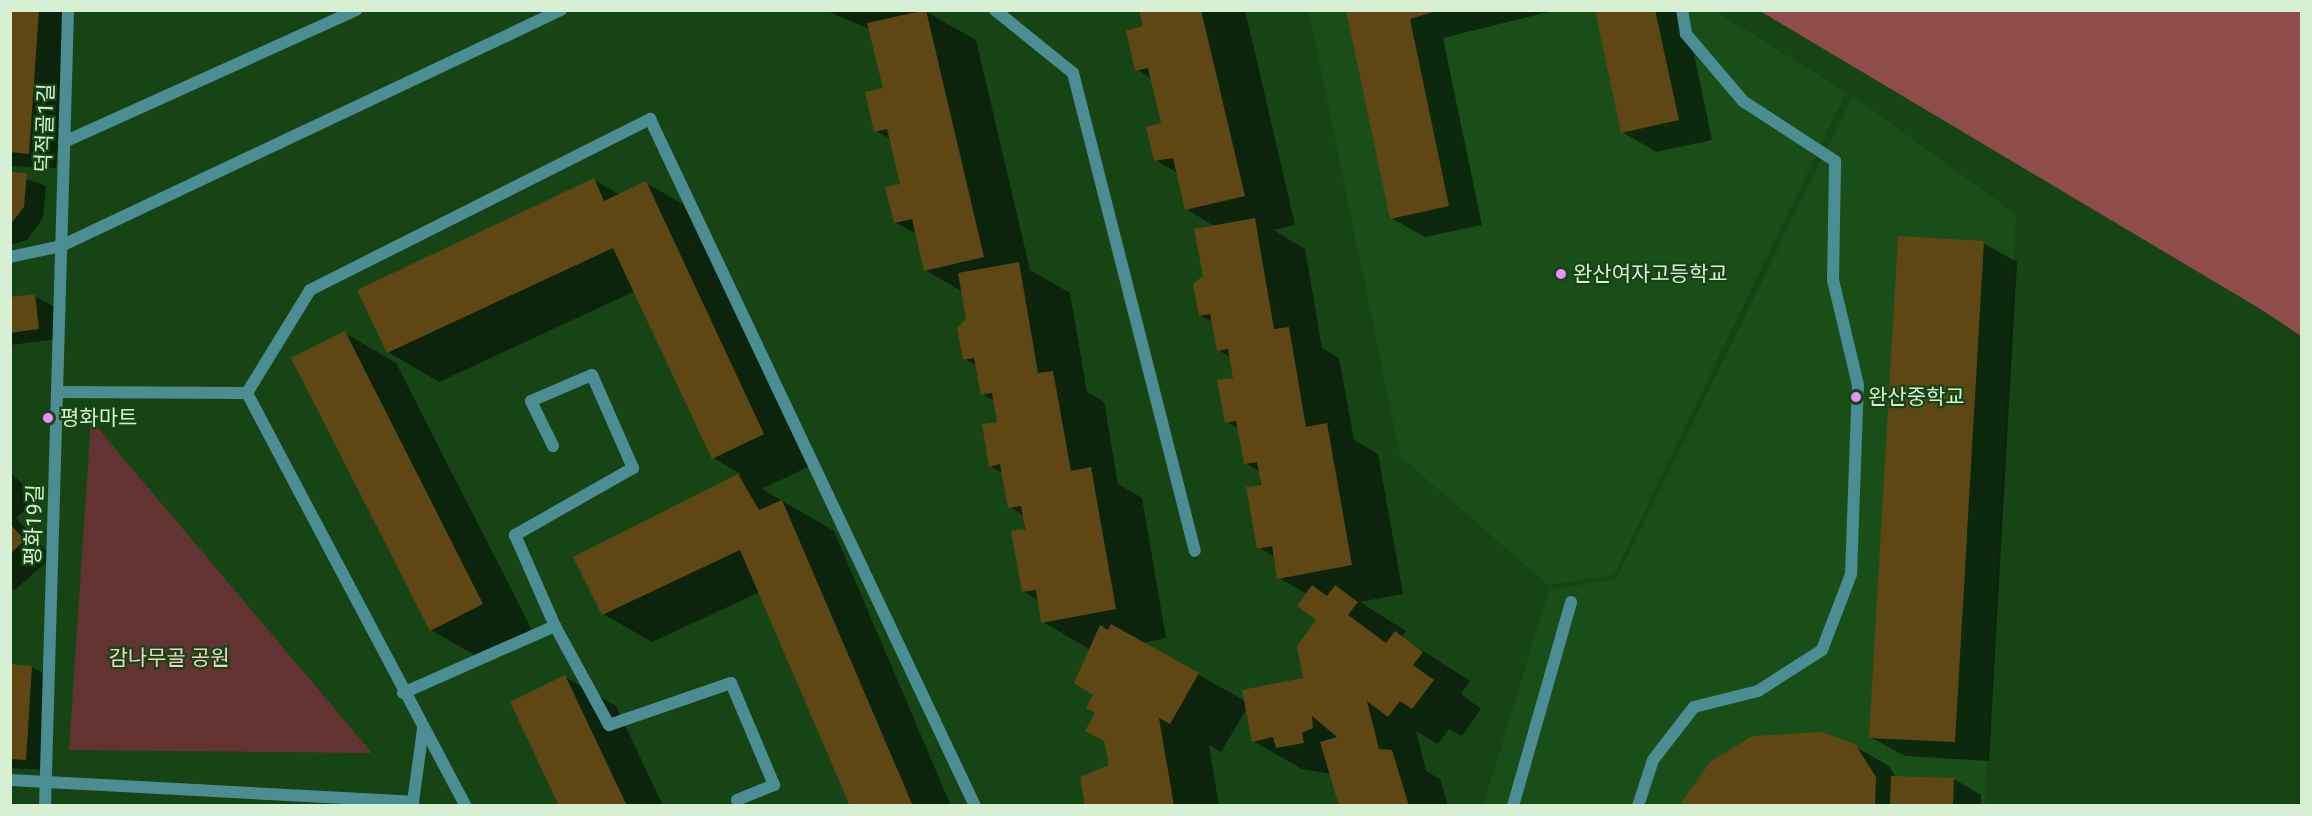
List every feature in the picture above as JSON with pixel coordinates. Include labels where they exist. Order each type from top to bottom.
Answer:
[{"type":"street","name":"덕적골1길","points":[[62,246],[68,10]]},
{"type":"street","points":[[64,142],[357,10]]},
{"type":"street","points":[[10,257],[62,246],[561,10]]},
{"type":"street","points":[[995,10],[1073,73],[1195,551]]},
{"type":"street","points":[[1638,806],[1653,760],[1694,707],[1758,690],[1822,650],[1851,574],[1858,385],[1833,279],[1835,161],[1743,100],[1686,34],[1682,10]]},
{"type":"street","points":[[247,393],[310,290],[650,119],[975,806]]},
{"type":"street","name":"평화19길","points":[[45,806],[62,246]]},
{"type":"street","points":[[553,446],[531,401],[592,375],[633,468],[515,535],[555,626],[609,725],[731,682],[774,785],[737,800]]},
{"type":"street","points":[[57,392],[247,393]]},
{"type":"street","points":[[247,393],[403,693],[466,806]]},
{"type":"street","points":[[1514,806],[1571,602]]},
{"type":"street","points":[[403,693],[555,626]]},
{"type":"street","points":[[10,780],[412,802],[423,729]]},
{"type":"shaded area","name":"완산여자고등학교","points":[[1309,11],[1715,11],[1846,92],[1614,575],[1548,585],[1400,456]]},
{"type":"shaded area","points":[[1760,11],[2301,11],[2301,336],[2262,310]]},
{"type":"shaded area","name":"완산중학교","points":[[1853,96],[2016,214],[1985,805],[1483,806],[1549,590],[1616,579]]},
{"type":"green space","name":"감나무골 공원","points":[[91,420],[372,753],[69,750]]},
{"type":"building","points":[[10,10],[39,10],[29,154],[10,152]]},
{"type":"building","points":[[926,10],[984,257],[924,271],[912,219],[894,223],[885,187],[900,184],[887,129],[874,132],[865,92],[883,88],[867,23]]},
{"type":"building","points":[[1139,10],[1201,10],[1245,196],[1185,210],[1173,158],[1154,161],[1146,127],[1161,123],[1148,68],[1135,71],[1126,31],[1143,26]]},
{"type":"building","points":[[1346,10],[1440,10],[1410,19],[1449,206],[1390,219]]},
{"type":"building","points":[[1595,10],[1655,10],[1679,120],[1621,133]]},
{"type":"building","points":[[10,172],[27,173],[24,207],[10,225]]},
{"type":"building","points":[[594,178],[604,201],[646,181],[764,434],[712,459],[613,248],[387,353],[357,290]]},
{"type":"building","points":[[1255,218],[1274,329],[1289,327],[1306,427],[1327,423],[1352,565],[1277,579],[1272,546],[1257,549],[1246,487],[1261,485],[1257,462],[1244,464],[1236,421],[1225,423],[1217,380],[1233,378],[1228,349],[1217,351],[1210,314],[1199,316],[1193,284],[1203,276],[1194,229]]},
{"type":"building","points":[[1898,236],[1984,241],[1955,742],[1869,738]]},
{"type":"building","points":[[1019,262],[1038,373],[1053,371],[1071,471],[1091,467],[1116,609],[1041,623],[1036,590],[1022,592],[1011,531],[1025,529],[1021,506],[1008,508],[1000,464],[989,467],[982,424],[997,422],[992,393],[981,395],[974,358],[963,360],[957,328],[966,319],[958,273]]},
{"type":"building","points":[[35,294],[39,329],[10,333],[10,297]]},
{"type":"building","points":[[345,331],[483,604],[430,631],[291,358]]},
{"type":"building","points":[[738,474],[759,510],[782,500],[913,806],[850,806],[740,550],[602,615],[573,557]]},
{"type":"building","points":[[10,524],[25,540],[10,554]]},
{"type":"building","points":[[1312,585],[1327,596],[1335,585],[1358,602],[1348,615],[1386,643],[1395,631],[1423,652],[1413,665],[1434,680],[1412,709],[1400,701],[1388,717],[1367,701],[1379,749],[1392,750],[1409,806],[1339,806],[1320,742],[1337,737],[1312,716],[1313,728],[1302,733],[1304,743],[1276,748],[1273,737],[1252,742],[1242,690],[1303,678],[1297,646],[1316,620],[1297,606]]},
{"type":"building","points":[[1111,624],[1199,673],[1170,724],[1159,718],[1174,806],[1085,806],[1080,777],[1109,765],[1104,741],[1085,731],[1095,713],[1086,708],[1093,695],[1074,683],[1100,625],[1108,630]]},
{"type":"building","points":[[10,664],[32,666],[26,760],[10,759]]},
{"type":"building","points":[[565,675],[627,806],[559,806],[510,702]]},
{"type":"building","points":[[1822,732],[1855,744],[1876,777],[1875,806],[1679,806],[1710,762],[1752,736]]},
{"type":"building","points":[[1891,776],[1954,778],[1953,806],[1890,806]]},
{"type":"place","name":"완산여자고등학교","points":[[1561,274]]},
{"type":"place","name":"완산중학교","points":[[1856,397]]},
{"type":"place","name":"평화마트","points":[[48,418]]}]
